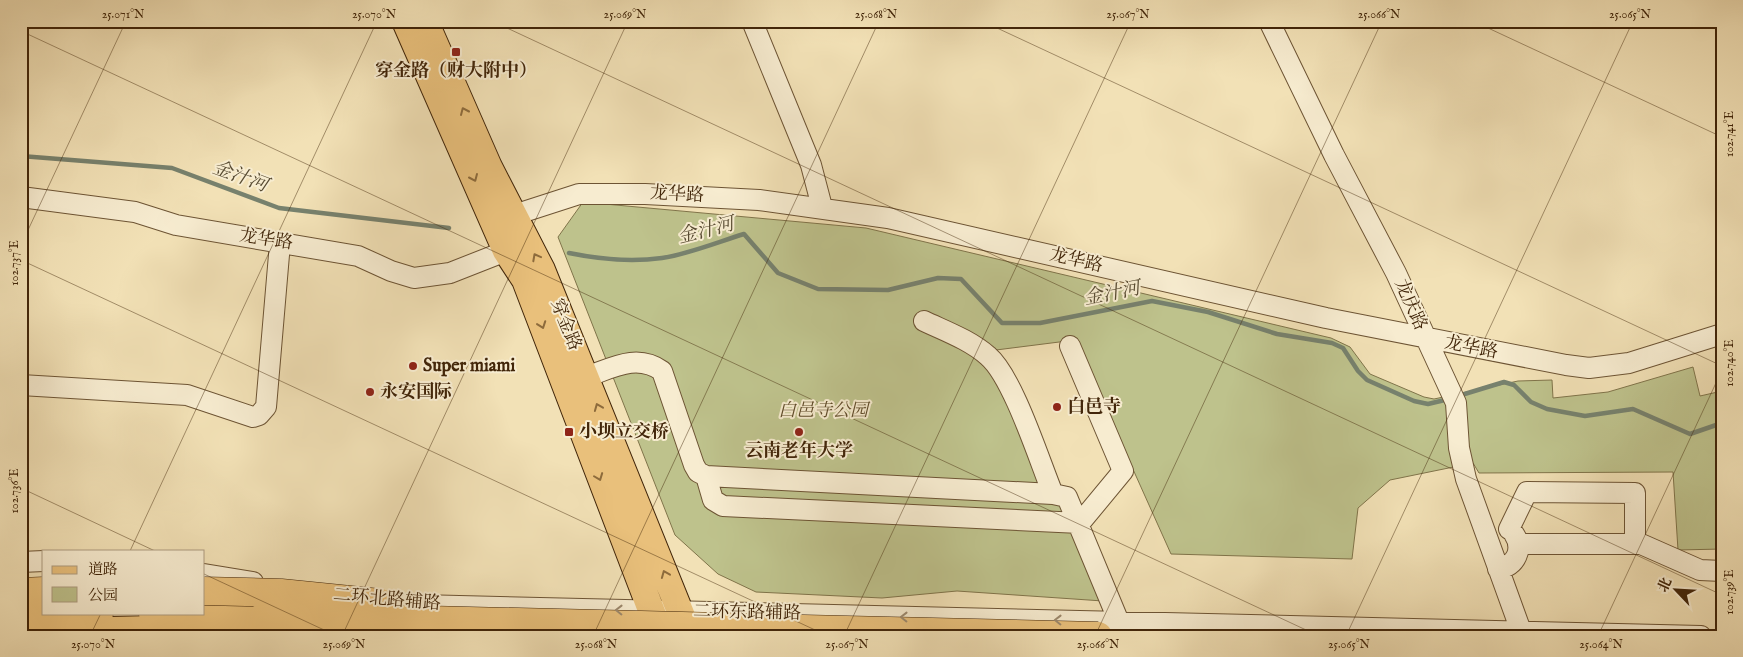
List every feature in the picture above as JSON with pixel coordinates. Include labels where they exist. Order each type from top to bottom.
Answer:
[{"type":"highway","points":[[21,574],[42,573]]},
{"type":"highway","points":[[205,586],[572,616]]},
{"type":"highway","points":[[21,592],[42,591]]},
{"type":"highway","points":[[205,591],[265,592]]},
{"type":"highway","points":[[205,613],[572,616],[1108,629]]},
{"type":"highway","points":[[21,616],[73,614]]},
{"type":"main road","name":"穿金路","points":[[405,21],[506,251],[525,280],[661,636]]},
{"type":"main road","name":"穿金路","points":[[425,21],[489,167],[542,270],[690,636]]},
{"type":"main road","points":[[21,632],[119,628],[451,636]]},
{"type":"street","points":[[752,21],[811,165],[822,207]]},
{"type":"street","name":"龙庆路","points":[[1269,21],[1334,155],[1396,273],[1452,396],[1466,479],[1521,631]]},
{"type":"street","name":"龙华路","points":[[514,215],[579,194],[645,194],[750,199],[822,207],[888,218],[1426,339],[1589,368],[1630,363],[1722,334]]},
{"type":"street","name":"龙华路","points":[[21,197],[135,212],[176,225],[358,256],[390,271],[414,278],[450,273],[506,251]]},
{"type":"street","points":[[21,385],[187,395],[253,416],[259,415],[266,406],[280,243]]},
{"type":"street","points":[[924,321],[964,340],[988,356],[1005,377],[1053,494]]},
{"type":"street","points":[[1070,346],[1123,472],[1080,523]]},
{"type":"street","points":[[586,377],[623,363],[636,361],[652,364],[662,371],[694,465],[698,472],[706,476],[1053,494],[1067,497],[1080,523],[1108,629]]},
{"type":"street","points":[[706,476],[713,500],[723,506],[1080,523]]},
{"type":"street","points":[[1498,570],[1514,562],[1514,537],[1527,492],[1635,493],[1635,544]]},
{"type":"street","points":[[1485,530],[1497,526],[1514,537],[1642,544],[1700,570],[1722,571]]},
{"type":"street","points":[[21,562],[42,561]]},
{"type":"street","name":"二环北路辅路","points":[[205,574],[358,600],[572,616]]},
{"type":"street","points":[[274,632],[294,629],[370,610],[419,605]]},
{"type":"street","name":"二环东路辅路","points":[[572,616],[680,611],[952,618],[1108,629],[1521,631],[1701,636]]},
{"type":"street","points":[[764,636],[774,621],[780,617],[795,614]]},
{"type":"street","points":[[572,616],[589,616],[599,636]]},
{"type":"street","points":[[952,618],[991,622],[1036,636]]},
{"type":"green space","name":"白邑寺公园","points":[[583,202],[866,228],[1331,338],[1350,347],[1370,374],[1424,397],[1434,399],[1518,381],[1552,380],[1553,398],[1608,392],[1693,367],[1700,396],[1722,391],[1722,549],[1678,550],[1673,472],[1479,473],[1473,463],[1390,480],[1358,508],[1352,559],[1171,554],[1075,340],[996,350],[1103,601],[957,591],[882,598],[756,592],[718,574],[675,535],[558,237]]},
{"type":"waterway","name":"金汁河","points":[[21,156],[172,168],[279,208],[449,228]]},
{"type":"waterway","name":"金汁河","points":[[569,253],[615,259],[639,260],[662,258],[693,251],[744,234],[778,273],[818,289],[888,290],[938,278],[961,279],[1002,323],[1040,323],[1152,301],[1208,312],[1277,334],[1332,343],[1343,348],[1358,371],[1367,380],[1414,401],[1428,404],[1449,399]]},
{"type":"waterway","name":"金汁河","points":[[1458,396],[1504,382],[1514,385],[1531,402],[1547,409],[1585,416],[1633,409],[1690,434],[1722,423]]},
{"type":"place","name":"穿金路（财大附中）","points":[[456,52]]},
{"type":"place","name":"Super miami","points":[[413,366]]},
{"type":"place","name":"永安国际","points":[[370,392]]},
{"type":"place","name":"白邑寺","points":[[1057,407]]},
{"type":"place","name":"小坝立交桥","points":[[569,432]]},
{"type":"place","name":"云南老年大学","points":[[799,432]]}]
